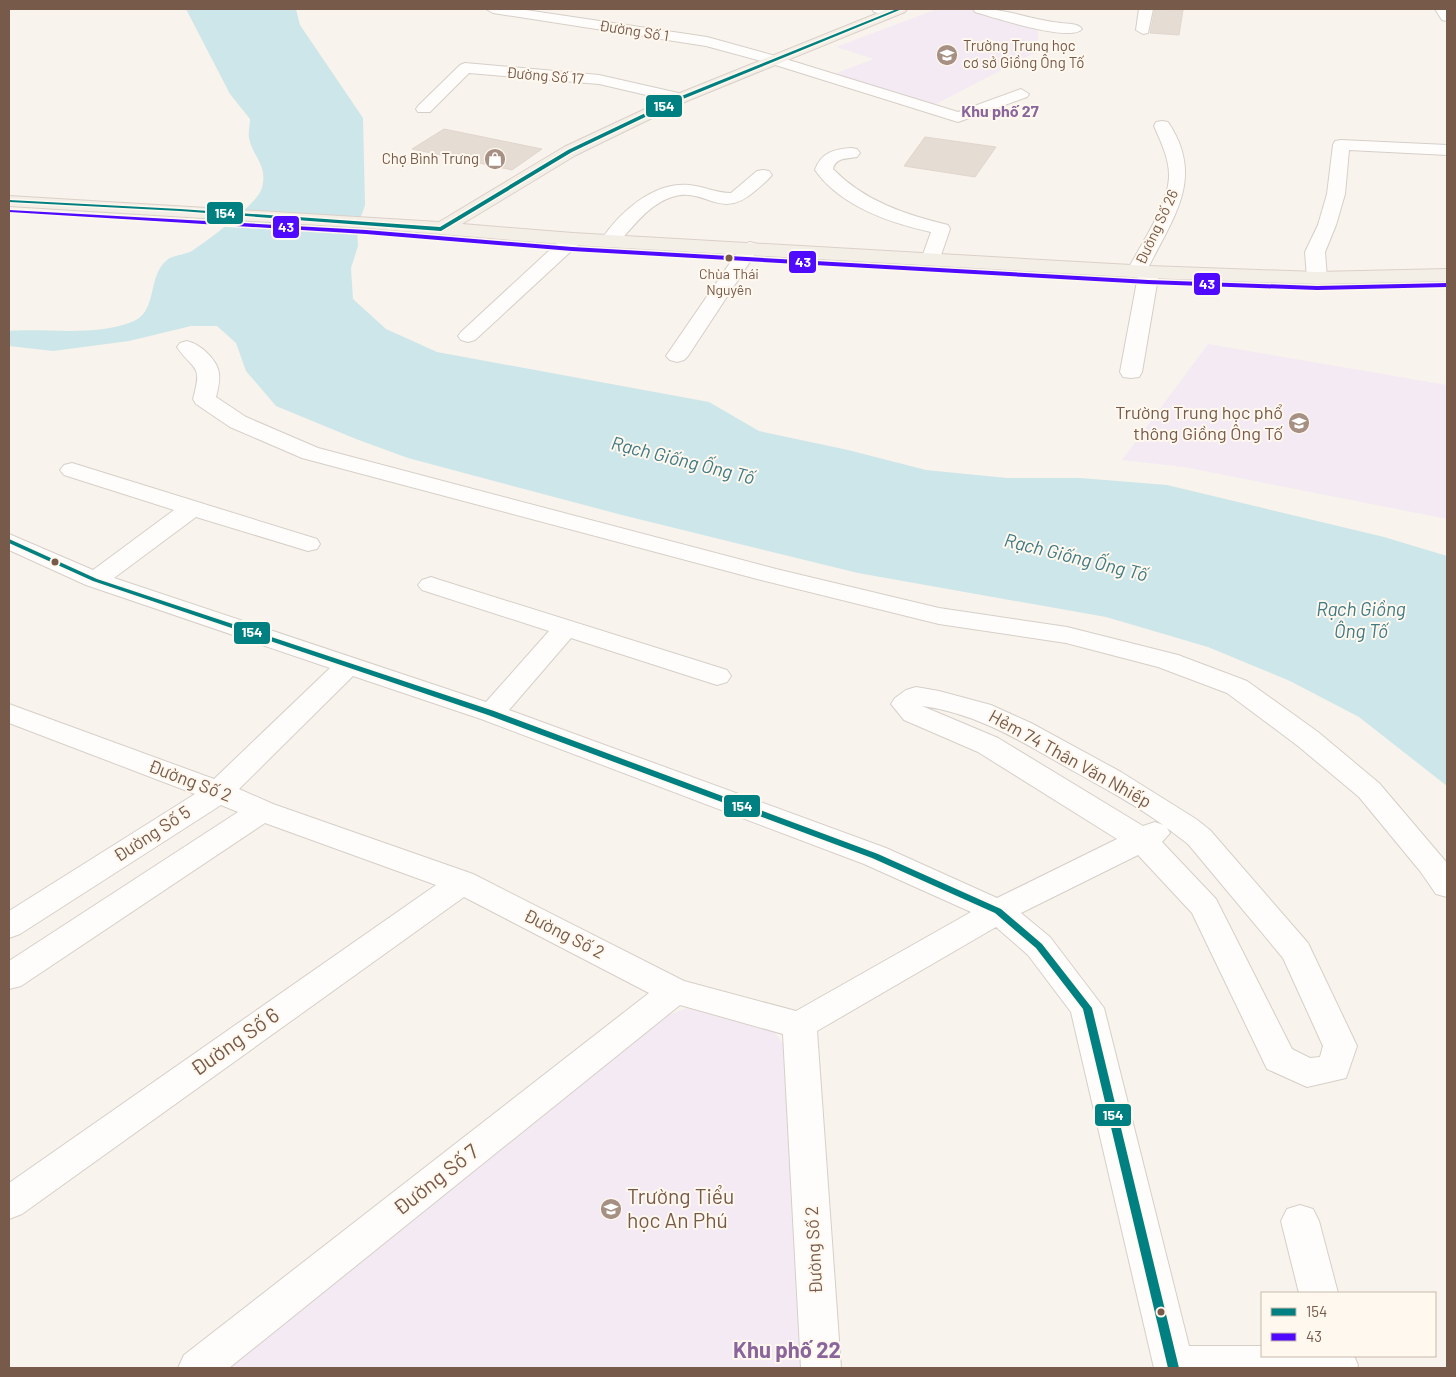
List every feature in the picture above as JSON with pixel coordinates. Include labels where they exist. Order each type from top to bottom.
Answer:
[{"type":"main road","points":[[441,229],[570,151],[681,98],[889,10]]},
{"type":"main road","points":[[9,201],[367,222],[573,239],[1143,272],[1316,278],[1447,275]]},
{"type":"street","name":"Đường Số 1","points":[[493,9],[706,42],[774,60],[958,117],[1021,94]]},
{"type":"street","points":[[980,9],[1036,25],[1075,29]]},
{"type":"street","points":[[1143,30],[1146,9]]},
{"type":"street","points":[[1442,9],[1447,17]]},
{"type":"street","name":"Đường Số 17","points":[[424,108],[466,68],[608,82],[681,98]]},
{"type":"street","name":"Đường Số 26","points":[[1131,372],[1143,272],[1178,180],[1172,150],[1162,126]]},
{"type":"street","points":[[1316,278],[1315,252],[1327,225],[1336,194],[1341,145],[1447,150]]},
{"type":"street","points":[[851,153],[829,158],[824,170],[848,189],[879,208],[918,224],[941,229],[931,260]]},
{"type":"street","points":[[610,240],[651,198],[660,193],[687,189],[729,199],[736,198],[763,175]]},
{"type":"street","points":[[468,336],[573,239]]},
{"type":"street","points":[[677,356],[750,248]]},
{"type":"street","points":[[187,348],[207,364],[210,378],[204,399],[238,422],[310,453],[770,575],[939,616],[1076,638],[1168,661],[1237,687],[1308,739],[1369,790],[1431,862],[1447,886]]},
{"type":"street","points":[[72,470],[308,544]]},
{"type":"street","points":[[95,580],[192,508]]},
{"type":"street","points":[[9,542],[95,580],[491,713],[875,856],[998,911],[1040,946],[1087,1008],[1174,1367],[1338,1363]]},
{"type":"street","points":[[431,585],[717,676]]},
{"type":"street","points":[[491,713],[566,628]]},
{"type":"street","name":"Đường Số 5","points":[[9,926],[219,792],[349,665]]},
{"type":"street","name":"Hẻm 74 Thân Văn Nhiếp","points":[[916,696],[943,698],[996,715],[1116,781],[1180,821],[1199,837],[1296,952],[1340,1046],[1334,1068],[1307,1073],[1279,1059],[1205,907],[1142,840],[988,745],[914,714],[905,704],[916,696]]},
{"type":"street","name":"Đường Số 2","points":[[15,721],[219,792],[262,811],[462,882],[675,991],[800,1026],[821,1368]]},
{"type":"street","points":[[9,977],[262,811]]},
{"type":"street","name":"Hẻm 74 Thân Văn Nhiếp","points":[[800,1026],[998,911],[1180,821]]},
{"type":"street","name":"Đường Số 6","points":[[9,1203],[462,882]]},
{"type":"street","name":"Đường Số 7","points":[[198,1368],[675,991]]},
{"type":"street","points":[[1300,1221],[1319,1292]]},
{"type":"shaded area","name":"Trường Trung học cơ sở Giồng Ông Tố","points":[[937,9],[972,9],[1038,29],[1038,51],[932,106],[834,74],[874,59],[836,47]]},
{"type":"shaded area","name":"Trường Trung học phổ thông Giồng Ông Tố","points":[[1208,344],[1447,385],[1447,519],[1184,467],[1122,460]]},
{"type":"shaded area","name":"Trường Tiểu học An Phú","points":[[687,1008],[774,1032],[787,1049],[804,1368],[226,1368],[669,1015]]},
{"type":"water","name":"Rạch Giồng Ông Tố","points":[[186,9],[296,9],[300,25],[363,118],[365,205],[357,228],[358,246],[351,268],[353,299],[386,329],[437,352],[709,402],[759,431],[848,450],[926,470],[1007,478],[1080,478],[1167,485],[1384,537],[1447,556],[1447,786],[1359,717],[1290,681],[1208,647],[1106,617],[858,573],[622,515],[408,458],[356,439],[276,406],[246,371],[236,343],[217,326],[191,326],[129,341],[53,351],[9,346],[9,331],[104,329],[134,321],[146,309],[157,275],[167,260],[192,251],[220,231],[242,213],[262,188],[262,167],[249,138],[250,119],[230,94]]},
{"type":"building","points":[[1155,9],[1183,10],[1179,35],[1150,33]]},
{"type":"building","name":"Chợ Bình Trưng","points":[[444,129],[542,149],[512,170],[412,149]]},
{"type":"building","points":[[925,137],[996,147],[975,177],[904,166]]},
{"type":"transit line","name":"154","points":[[441,229],[570,151],[681,98],[900,9]]},
{"type":"transit line","name":"154","points":[[9,201],[180,210],[441,229]]},
{"type":"transit line","name":"43","points":[[9,211],[366,232],[572,249],[1148,282],[1317,288],[1447,285]]},
{"type":"transit line","name":"154","points":[[9,541],[95,580],[491,713],[875,856],[998,911],[1039,946],[1087,1008],[1174,1368]]},
{"type":"place","name":"Trường Trung học cơ sở Giồng Ông Tố","points":[[947,55]]},
{"type":"place","name":"Chợ Bình Trưng","points":[[495,159]]},
{"type":"place","name":"Chùa Thái Nguyên","points":[[729,258]]},
{"type":"place","name":"Trường Trung học phổ thông Giồng Ông Tố","points":[[1299,423]]},
{"type":"place","name":"Trường Tiểu học An Phú","points":[[611,1209]]},
{"type":"district","name":"Khu phố 27","points":[[1000,111]]},
{"type":"district","name":"Khu phố 22","points":[[787,1350]]},
{"type":"water label","name":"Rạch Giống Ống Tố","points":[[683,460]]},
{"type":"water label","name":"Rạch Giống Ống Tố","points":[[1076,557]]}]
